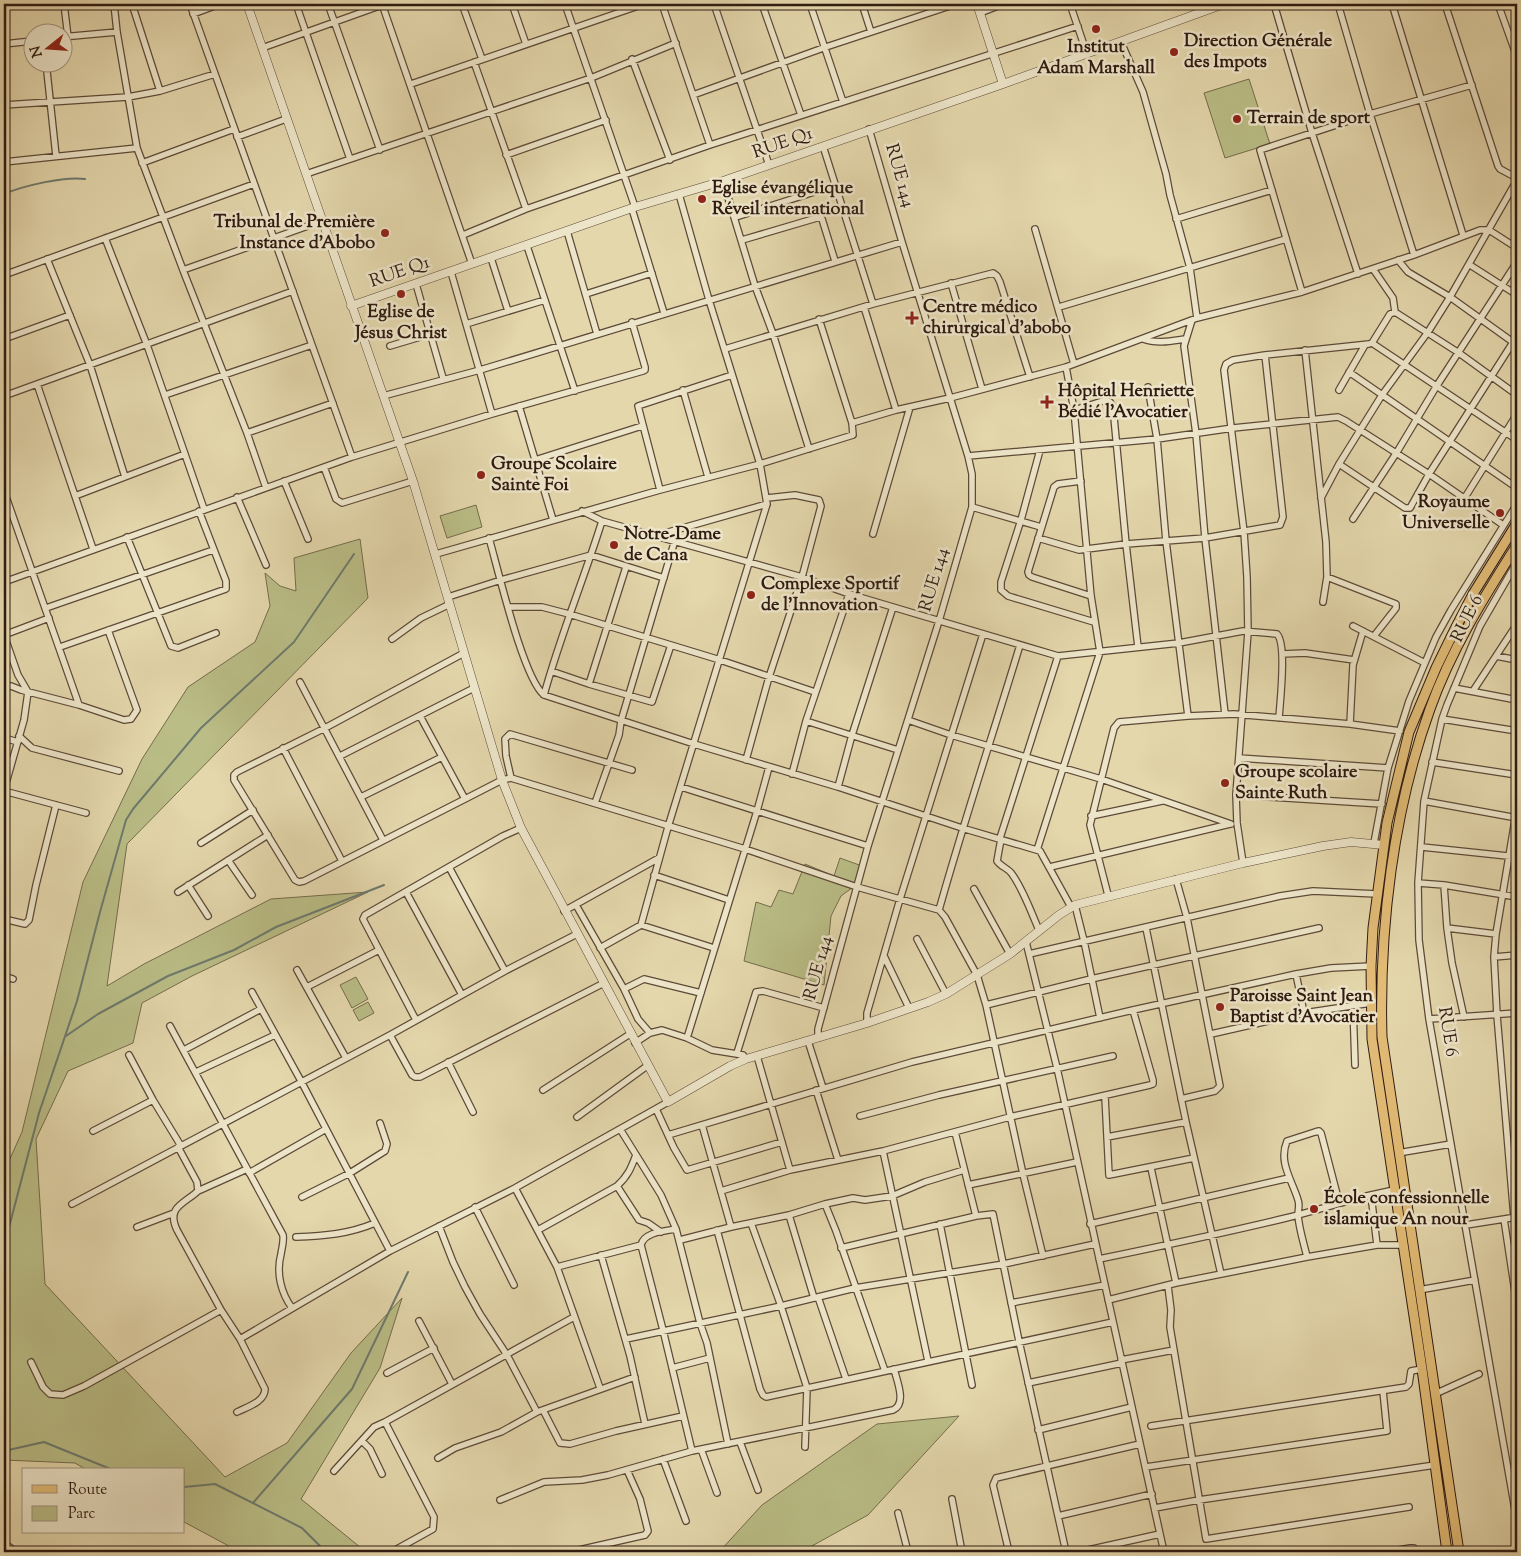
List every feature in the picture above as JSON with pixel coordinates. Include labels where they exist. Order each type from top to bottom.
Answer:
[{"type":"main road","points":[[1459,1552],[1419,1290],[1372,1039],[1371,966],[1377,894],[1387,823],[1409,732],[1454,629],[1473,594],[1517,523]]},
{"type":"main road","points":[[1447,1552],[1422,1369],[1394,1190],[1393,1153],[1380,1000],[1384,928],[1398,828],[1415,755],[1431,707],[1457,647],[1482,600],[1517,545]]},
{"type":"street","points":[[64,4],[65,22]]},
{"type":"street","points":[[114,4],[137,148],[162,217],[247,433],[266,488]]},
{"type":"street","points":[[132,4],[160,90]]},
{"type":"street","points":[[190,4],[352,457]]},
{"type":"street","points":[[193,14],[220,4]]},
{"type":"street","points":[[247,4],[413,481],[502,780],[521,828],[668,1102]]},
{"type":"street","points":[[296,4],[350,159]]},
{"type":"street","points":[[328,4],[380,150]]},
{"type":"street","points":[[262,48],[383,4],[472,264]]},
{"type":"street","points":[[462,4],[482,60]]},
{"type":"street","points":[[512,4],[526,44]]},
{"type":"street","points":[[565,4],[625,176],[664,313]]},
{"type":"street","points":[[411,84],[644,4]]},
{"type":"street","points":[[662,4],[710,145]]},
{"type":"street","points":[[714,4],[769,164]]},
{"type":"street","points":[[762,4],[801,115]]},
{"type":"street","points":[[810,4],[843,102]]},
{"type":"street","points":[[862,4],[871,32]]},
{"type":"street","points":[[693,95],[782,62],[956,4]]},
{"type":"street","points":[[977,4],[1003,84]]},
{"type":"street","points":[[980,13],[1003,4]]},
{"type":"street","points":[[1070,4],[1087,54]]},
{"type":"street","name":"RUE Q1","points":[[351,306],[634,208],[723,181],[1003,84],[1221,4]]},
{"type":"street","points":[[1274,4],[1312,133],[1358,274]]},
{"type":"street","points":[[1338,4],[1414,255]]},
{"type":"street","points":[[1392,4],[1463,235]]},
{"type":"street","points":[[1321,498],[1339,464],[1382,395],[1428,332],[1470,265],[1517,179],[1499,168],[1445,4]]},
{"type":"street","points":[[1498,4],[1517,58]]},
{"type":"street","points":[[463,235],[526,209],[710,145],[1078,26]]},
{"type":"street","points":[[72,36],[117,32]]},
{"type":"street","points":[[4,44],[22,42]]},
{"type":"street","points":[[1121,42],[1143,92],[1190,268],[1194,319],[1184,346],[1196,434],[1205,538],[1225,714]]},
{"type":"street","points":[[306,174],[591,78],[632,59],[676,43]]},
{"type":"street","points":[[632,59],[670,160]]},
{"type":"street","points":[[474,62],[526,209]]},
{"type":"street","points":[[47,72],[56,156]]},
{"type":"street","points":[[4,105],[128,97],[215,74]]},
{"type":"street","points":[[1302,292],[1260,150],[1370,114],[1472,85]]},
{"type":"street","points":[[237,137],[286,119]]},
{"type":"street","points":[[506,155],[606,120]]},
{"type":"street","points":[[142,163],[234,129]]},
{"type":"street","name":"RUE 144","points":[[818,1038],[818,1029],[868,846],[939,621],[972,507],[972,474],[968,456],[869,130]]},
{"type":"street","points":[[823,146],[859,254],[873,304]]},
{"type":"street","points":[[4,162],[137,148]]},
{"type":"street","points":[[723,181],[736,217],[755,286],[773,334],[809,449]]},
{"type":"street","points":[[4,275],[254,184]]},
{"type":"street","points":[[736,217],[836,185]]},
{"type":"street","points":[[1176,219],[1272,190]]},
{"type":"street","points":[[600,948],[641,924],[658,858],[750,562],[767,501],[760,464],[709,300],[679,194]]},
{"type":"street","points":[[742,240],[820,217],[835,261]]},
{"type":"street","points":[[183,270],[322,220]]},
{"type":"street","points":[[1035,229],[1074,364]]},
{"type":"street","points":[[852,423],[910,406],[950,398],[1066,367],[1194,319],[1302,292],[1414,255],[1480,230],[1489,230],[1517,248]]},
{"type":"street","points":[[567,231],[597,334]]},
{"type":"street","points":[[60,647],[226,588],[226,582],[213,550],[185,454],[165,395],[105,238]]},
{"type":"street","points":[[1059,307],[1286,239]]},
{"type":"street","points":[[383,396],[443,378],[480,370],[632,322],[902,242]]},
{"type":"street","points":[[527,246],[575,391]]},
{"type":"street","points":[[491,258],[508,311]]},
{"type":"street","points":[[48,259],[90,365],[126,477]]},
{"type":"street","points":[[1398,260],[1408,272],[1450,297],[1515,344]]},
{"type":"street","points":[[1353,519],[1517,262]]},
{"type":"street","points":[[1470,265],[1517,295]]},
{"type":"street","points":[[1372,269],[1393,298],[1395,312]]},
{"type":"street","points":[[450,272],[492,414]]},
{"type":"street","points":[[586,294],[652,273]]},
{"type":"street","points":[[724,349],[819,319],[993,273],[997,276],[1030,377]]},
{"type":"street","points":[[951,283],[982,389]]},
{"type":"street","points":[[416,284],[443,378]]},
{"type":"street","points":[[4,396],[147,345],[203,322],[293,291]]},
{"type":"street","points":[[466,324],[545,300]]},
{"type":"street","points":[[864,307],[896,410]]},
{"type":"street","points":[[1395,312],[1459,353],[1517,395]]},
{"type":"street","points":[[1339,390],[1368,344],[1390,314],[1395,312]]},
{"type":"street","points":[[4,339],[70,315]]},
{"type":"street","points":[[436,554],[660,490],[760,464],[853,435],[852,423],[819,319]]},
{"type":"street","points":[[4,582],[352,457],[645,370],[632,322]]},
{"type":"street","points":[[390,346],[430,334]]},
{"type":"street","points":[[1339,464],[1408,508],[1411,507],[1429,474],[1491,377],[1515,344],[1517,336]]},
{"type":"street","points":[[1143,338],[1150,342],[1185,339]]},
{"type":"street","points":[[1243,864],[1234,823],[1248,632],[1244,532],[1233,428],[1224,366],[1233,360],[1265,355],[1368,344],[1405,365],[1517,440]]},
{"type":"street","points":[[165,395],[312,345]]},
{"type":"street","points":[[1305,350],[1321,498],[1327,577],[1323,602]]},
{"type":"street","points":[[1038,538],[1074,550],[1205,538],[1280,525],[1283,520],[1265,355]]},
{"type":"street","points":[[1037,850],[1100,652],[1091,596],[1074,410],[1066,367]]},
{"type":"street","points":[[1350,372],[1517,488]]},
{"type":"street","points":[[660,490],[638,406],[732,375]]},
{"type":"street","points":[[37,384],[94,549]]},
{"type":"street","points":[[1148,387],[1156,440],[1166,541],[1188,716]]},
{"type":"street","points":[[682,390],[708,477]]},
{"type":"street","points":[[1074,410],[1106,400],[1113,407],[1138,647]]},
{"type":"street","points":[[247,433],[333,403]]},
{"type":"street","points":[[519,406],[553,520]]},
{"type":"street","points":[[873,534],[910,406]]},
{"type":"street","points":[[1464,499],[1517,414]]},
{"type":"street","points":[[968,456],[1156,440],[1233,428],[1338,418],[1397,452],[1503,525]]},
{"type":"street","points":[[535,460],[642,426]]},
{"type":"street","points":[[1040,450],[1001,582],[1003,593],[1094,622]]},
{"type":"street","points":[[76,496],[185,454]]},
{"type":"street","points":[[324,467],[336,499],[342,502],[413,481]]},
{"type":"street","points":[[284,481],[308,539]]},
{"type":"street","points":[[1081,481],[1055,486],[1029,566],[1028,575],[1091,596]]},
{"type":"street","points":[[4,491],[79,705]]},
{"type":"street","points":[[658,536],[767,501],[795,495],[819,500],[820,503],[802,577],[769,677],[746,760]]},
{"type":"street","points":[[238,498],[266,565]]},
{"type":"street","points":[[1374,843],[1388,768],[1409,701],[1425,663],[1436,637],[1451,610],[1517,504]]},
{"type":"street","points":[[972,507],[1041,527]]},
{"type":"street","points":[[582,512],[602,521],[802,577],[849,594],[1058,656],[1179,643],[1248,632],[1279,635],[1282,654],[1278,718]]},
{"type":"street","points":[[544,695],[569,614],[602,521]]},
{"type":"street","points":[[127,537],[170,643],[174,648],[216,633]]},
{"type":"street","points":[[489,538],[530,676],[539,691],[544,695],[621,721],[1042,852],[1073,906],[1084,941],[1100,1018]]},
{"type":"street","points":[[595,803],[619,735],[621,721],[675,540]]},
{"type":"street","points":[[46,608],[213,550]]},
{"type":"street","points":[[392,638],[449,601],[501,580],[591,555],[664,578]]},
{"type":"street","name":"RUE 6","points":[[1517,562],[1480,626],[1442,719],[1424,801],[1418,883],[1419,944],[1429,1019],[1517,1520]]},
{"type":"street","points":[[589,684],[626,567]]},
{"type":"street","points":[[1327,577],[1396,604],[1396,608],[1374,636]]},
{"type":"street","points":[[792,774],[806,721],[849,594]]},
{"type":"street","points":[[508,607],[542,607],[569,614],[720,660],[816,692]]},
{"type":"street","points":[[838,787],[852,736],[893,607]]},
{"type":"street","points":[[49,618],[4,635],[18,675],[28,692],[19,739],[4,791],[86,812]]},
{"type":"street","points":[[1473,691],[1517,624]]},
{"type":"street","points":[[1353,626],[1425,663]]},
{"type":"street","points":[[4,687],[11,686],[124,720],[131,719],[135,716],[137,710],[108,630]]},
{"type":"street","points":[[1350,724],[1354,660],[1363,631]]},
{"type":"street","points":[[867,1023],[867,1012],[900,899],[983,634]]},
{"type":"street","points":[[550,671],[653,702],[671,645]]},
{"type":"street","points":[[939,910],[962,828],[990,746],[1020,645]]},
{"type":"street","points":[[464,653],[325,728],[236,772],[234,780],[295,880],[299,882],[304,881],[465,798],[502,780],[511,778],[745,850],[857,887],[939,910],[946,917],[977,975],[995,1043],[1010,1118],[1043,1256]]},
{"type":"street","points":[[1282,654],[1305,654],[1354,660]]},
{"type":"street","points":[[1039,930],[1011,872],[997,861],[1000,838],[1058,656]]},
{"type":"street","points":[[1496,656],[1517,660]]},
{"type":"street","points":[[300,682],[383,840]]},
{"type":"street","points":[[340,756],[474,688]]},
{"type":"street","points":[[1454,688],[1517,700]]},
{"type":"street","points":[[1108,895],[1092,835],[1091,816],[1116,724],[1119,722],[1225,714],[1350,724],[1400,731]]},
{"type":"street","points":[[420,716],[465,798]]},
{"type":"street","points":[[1442,719],[1517,731]]},
{"type":"street","points":[[908,720],[951,735],[1101,779],[1234,823]]},
{"type":"street","points":[[806,721],[898,750]]},
{"type":"street","points":[[511,778],[504,745],[505,739],[510,734],[632,770]]},
{"type":"street","points":[[4,738],[19,739],[32,748],[119,771]]},
{"type":"street","points":[[283,748],[342,861]]},
{"type":"street","points":[[361,798],[442,757]]},
{"type":"street","points":[[1239,758],[1388,768]]},
{"type":"street","points":[[1432,762],[1517,775]]},
{"type":"street","points":[[687,1038],[769,767]]},
{"type":"street","points":[[680,787],[868,846]]},
{"type":"street","points":[[1236,795],[1382,804]]},
{"type":"street","points":[[1091,816],[1163,801]]},
{"type":"street","points":[[1424,801],[1516,818]]},
{"type":"street","points":[[4,920],[25,924],[29,920],[56,805]]},
{"type":"street","points":[[1466,1225],[1516,1218],[1497,1015],[1494,957],[1496,934],[1517,808]]},
{"type":"street","points":[[201,843],[253,810]]},
{"type":"street","points":[[1050,867],[1234,823]]},
{"type":"street","points":[[416,1020],[363,919],[365,915],[503,836],[521,828]]},
{"type":"street","points":[[178,892],[268,835]]},
{"type":"street","points":[[240,1339],[390,1251],[515,1188],[730,1066],[746,1059],[867,1023],[946,994],[1010,954],[1039,930],[1073,906],[1108,895],[1336,844],[1351,842],[1384,844]]},
{"type":"street","points":[[1422,847],[1517,857]]},
{"type":"street","points":[[564,911],[658,858]]},
{"type":"street","points":[[228,860],[252,895]]},
{"type":"street","points":[[449,867],[505,972]]},
{"type":"street","points":[[654,875],[729,900]]},
{"type":"street","points":[[1176,879],[1187,918],[1220,1086],[1215,1091],[1181,1099]]},
{"type":"street","points":[[1418,883],[1444,885],[1517,897]]},
{"type":"street","points":[[1444,885],[1452,963],[1464,1017]]},
{"type":"street","points":[[188,886],[208,916]]},
{"type":"street","points":[[974,888],[1010,954]]},
{"type":"street","points":[[406,892],[462,995]]},
{"type":"street","points":[[1029,954],[1280,896],[1304,892],[1377,894]]},
{"type":"street","points":[[576,905],[624,990],[638,1019],[650,1032]]},
{"type":"street","points":[[641,924],[714,948]]},
{"type":"street","points":[[1146,928],[1181,1099],[1221,1274]]},
{"type":"street","points":[[986,1005],[1319,928]]},
{"type":"street","points":[[1447,928],[1496,934]]},
{"type":"street","points":[[72,1204],[577,934]]},
{"type":"street","points":[[917,939],[946,994]]},
{"type":"street","points":[[1026,942],[1057,1068],[1164,1552]]},
{"type":"street","points":[[307,986],[379,950]]},
{"type":"street","points":[[1494,957],[1517,955]]},
{"type":"street","points":[[884,956],[909,1008]]},
{"type":"street","points":[[668,1135],[912,1062],[1296,974],[1331,968],[1371,966]]},
{"type":"street","points":[[297,970],[346,1058]]},
{"type":"street","points":[[1296,974],[1304,1013]]},
{"type":"street","points":[[4,976],[13,979]]},
{"type":"street","points":[[624,990],[644,979],[701,993]]},
{"type":"street","points":[[390,1035],[408,1071],[415,1077],[420,1077],[604,983]]},
{"type":"street","points":[[738,1053],[756,992],[763,991],[824,1008]]},
{"type":"street","points":[[252,992],[350,1172],[390,1251]]},
{"type":"street","points":[[1211,1034],[1304,1013],[1371,1003]]},
{"type":"street","points":[[1354,1005],[1356,1065]]},
{"type":"street","points":[[184,1050],[261,1009]]},
{"type":"street","points":[[721,1191],[790,1170],[883,1151],[1153,1084],[1133,1010]]},
{"type":"street","points":[[1429,1019],[1517,1013]]},
{"type":"street","points":[[170,1026],[283,1235],[284,1245],[280,1256],[280,1279],[284,1297],[292,1308]]},
{"type":"street","points":[[635,1043],[650,1032],[662,1030],[687,1038],[712,1050],[738,1053],[746,1059]]},
{"type":"street","points":[[543,1090],[630,1034]]},
{"type":"street","points":[[196,1072],[274,1035]]},
{"type":"street","points":[[808,1041],[823,1088]]},
{"type":"street","points":[[129,1055],[179,1146],[197,1182],[198,1191]]},
{"type":"street","points":[[758,1056],[790,1170]]},
{"type":"street","points":[[860,1116],[915,1101],[1113,1056]]},
{"type":"street","points":[[448,1062],[474,1112]]},
{"type":"street","points":[[577,1116],[648,1066]]},
{"type":"street","points":[[816,1090],[838,1160]]},
{"type":"street","points":[[1105,1097],[1110,1175],[1194,1158]]},
{"type":"street","points":[[93,1131],[153,1100]]},
{"type":"street","points":[[656,1109],[686,1170],[782,1142]]},
{"type":"street","points":[[1107,1137],[1186,1122]]},
{"type":"street","points":[[302,1197],[385,1151],[387,1144],[380,1123]]},
{"type":"street","points":[[702,1125],[731,1227]]},
{"type":"street","points":[[237,1412],[262,1398],[265,1394],[265,1389],[240,1339],[221,1310],[175,1224],[174,1213],[180,1205],[198,1191],[248,1171],[326,1129]]},
{"type":"street","points":[[620,1129],[661,1195],[680,1240],[710,1358],[728,1444]]},
{"type":"street","points":[[1307,1257],[1298,1215],[1298,1201],[1284,1160],[1287,1141],[1319,1131],[1321,1133],[1339,1202]]},
{"type":"street","points":[[954,1132],[976,1216]]},
{"type":"street","points":[[1393,1153],[1450,1144]]},
{"type":"street","points":[[883,1151],[928,1361]]},
{"type":"street","points":[[538,1230],[617,1186],[630,1172],[636,1155]]},
{"type":"street","points":[[968,1186],[1077,1162]]},
{"type":"street","points":[[1151,1168],[1176,1283]]},
{"type":"street","points":[[680,1240],[853,1198],[864,1200],[892,1196],[925,1182],[964,1170]]},
{"type":"street","points":[[1090,1224],[1289,1178]]},
{"type":"street","points":[[617,1186],[639,1220],[648,1223],[661,1232]]},
{"type":"street","points":[[515,1188],[557,1267],[600,1388]]},
{"type":"street","points":[[1099,1259],[1211,1236],[1298,1215],[1339,1202],[1394,1190]]},
{"type":"street","points":[[1371,1196],[1377,1245]]},
{"type":"street","points":[[825,1204],[884,1371]]},
{"type":"street","points":[[476,1208],[514,1285]]},
{"type":"street","points":[[137,1227],[174,1213]]},
{"type":"street","points":[[841,1248],[976,1216],[990,1214],[994,1216],[1038,1430],[1066,1552]]},
{"type":"street","points":[[789,1215],[816,1298],[846,1379]]},
{"type":"street","points":[[1504,1219],[1517,1305]]},
{"type":"street","points":[[751,1223],[781,1306],[807,1388],[805,1447]]},
{"type":"street","points":[[296,1237],[346,1233],[375,1224]]},
{"type":"street","points":[[940,1224],[972,1385]]},
{"type":"street","points":[[439,1226],[453,1262],[480,1314],[560,1443],[570,1444],[683,1416]]},
{"type":"street","points":[[676,1229],[646,1236],[642,1240],[641,1245],[692,1451]]},
{"type":"street","points":[[717,1230],[739,1315],[763,1395],[766,1397],[1113,1322]]},
{"type":"street","points":[[626,1339],[855,1288],[950,1274],[1095,1244]]},
{"type":"street","points":[[557,1267],[641,1245]]},
{"type":"street","points":[[1108,1300],[1176,1283],[1307,1257],[1377,1245],[1403,1245]]},
{"type":"street","points":[[601,1255],[626,1339],[645,1424]]},
{"type":"street","points":[[1419,1290],[1476,1280]]},
{"type":"street","points":[[1011,1303],[1105,1284]]},
{"type":"street","points":[[1168,1286],[1171,1310],[1170,1327],[1205,1537],[1208,1539],[1409,1507]]},
{"type":"street","points":[[31,1362],[44,1387],[50,1394],[62,1395],[84,1386],[221,1310]]},
{"type":"street","points":[[334,1471],[374,1427],[574,1317]]},
{"type":"street","points":[[419,1321],[452,1384]]},
{"type":"street","points":[[387,1373],[434,1348]]},
{"type":"street","points":[[1028,1383],[1174,1350]]},
{"type":"street","points":[[672,1368],[710,1358]]},
{"type":"street","points":[[500,1500],[544,1482],[582,1480],[627,1470],[692,1451],[898,1408],[900,1396],[894,1369]]},
{"type":"street","points":[[1151,1426],[1408,1386],[1411,1371],[1422,1369]]},
{"type":"street","points":[[1435,1394],[1480,1374]]},
{"type":"street","points":[[438,1458],[455,1448],[501,1432],[540,1411],[635,1377]]},
{"type":"street","points":[[1146,1467],[1387,1430],[1383,1391]]},
{"type":"street","points":[[1038,1430],[1132,1407]]},
{"type":"street","points":[[385,1422],[434,1516],[435,1523],[433,1530],[428,1534],[397,1549]]},
{"type":"street","points":[[362,1441],[370,1449],[382,1474]]},
{"type":"street","points":[[740,1442],[758,1490]]},
{"type":"street","points":[[1009,1552],[993,1485],[996,1478],[1140,1444]]},
{"type":"street","points":[[701,1449],[717,1493]]},
{"type":"street","points":[[662,1460],[686,1521]]},
{"type":"street","points":[[1155,1508],[1435,1465]]},
{"type":"street","points":[[570,1552],[647,1533],[640,1499],[627,1470]]},
{"type":"street","points":[[1058,1516],[1152,1494]]},
{"type":"street","points":[[952,1499],[962,1552]]},
{"type":"street","points":[[898,1513],[908,1552]]},
{"type":"street","points":[[1079,1552],[1160,1534]]},
{"type":"street","points":[[4,1543],[16,1552]]},
{"type":"street","points":[[1387,1552],[1414,1548],[1417,1552]]},
{"type":"green space","name":"Terrain de sport","points":[[1249,79],[1270,144],[1225,158],[1204,93]]},
{"type":"green space","points":[[476,505],[482,527],[447,538],[440,516]]},
{"type":"green space","points":[[360,539],[368,598],[127,844],[107,986],[144,964],[271,899],[368,892],[192,976],[142,1003],[133,1043],[68,1071],[36,1139],[45,1284],[225,1477],[287,1443],[351,1353],[402,1298],[380,1368],[301,1499],[366,1552],[240,1552],[185,1523],[185,1468],[84,1468],[75,1463],[4,1460],[4,1172],[22,1132],[83,882],[142,759],[188,687],[255,642],[270,606],[265,573],[280,586],[296,591],[294,558]]},
{"type":"green space","points":[[840,858],[862,866],[860,882],[841,896],[831,916],[824,985],[744,961],[756,902],[771,907],[779,890],[793,894],[805,864],[834,876]]},
{"type":"green space","points":[[356,977],[368,999],[352,1008],[340,985]]},
{"type":"green space","points":[[368,1002],[374,1013],[359,1021],[353,1010]]},
{"type":"green space","points":[[959,1416],[868,1515],[801,1552],[719,1552],[762,1505],[877,1424]]},
{"type":"waterway","points":[[4,194],[44,182],[76,178],[85,179]]},
{"type":"waterway","points":[[4,1273],[8,1231],[39,1113],[77,1001],[126,820],[133,809],[201,728],[294,642],[354,554]]},
{"type":"waterway","points":[[66,1036],[98,1014],[168,976],[234,950],[276,927],[384,885]]},
{"type":"waterway","points":[[253,1503],[352,1389],[408,1272]]},
{"type":"waterway","points":[[4,1451],[44,1442],[108,1468]]},
{"type":"waterway","points":[[185,1487],[215,1484],[302,1528],[326,1552]]},
{"type":"place","name":"Institut Adam Marshall","points":[[1096,29]]},
{"type":"place","name":"Direction Générale des Impots","points":[[1174,52]]},
{"type":"place","name":"Terrain de sport","points":[[1237,119]]},
{"type":"place","name":"Eglise évangélique Réveil international","points":[[702,199]]},
{"type":"place","name":"Tribunal de Première Instance d'Abobo","points":[[385,233]]},
{"type":"place","name":"Eglise de Jésus Christ","points":[[401,294]]},
{"type":"place","name":"Centre médico chirurgical d'abobo","points":[[912,318]]},
{"type":"place","name":"Hôpital Henriette Bédié l'Avocatier","points":[[1047,402]]},
{"type":"place","name":"Groupe Scolaire Sainte Foi","points":[[481,475]]},
{"type":"place","name":"Royaume Universelle","points":[[1500,513]]},
{"type":"place","name":"Notre-Dame de Cana","points":[[614,545]]},
{"type":"place","name":"Complexe Sportif de l'Innovation","points":[[751,595]]},
{"type":"place","name":"Groupe scolaire Sainte Ruth","points":[[1225,783]]},
{"type":"place","name":"Paroisse Saint Jean Baptist d’Avocatier","points":[[1220,1007]]},
{"type":"place","name":"École confessionnelle islamique An nour","points":[[1314,1209]]}]
